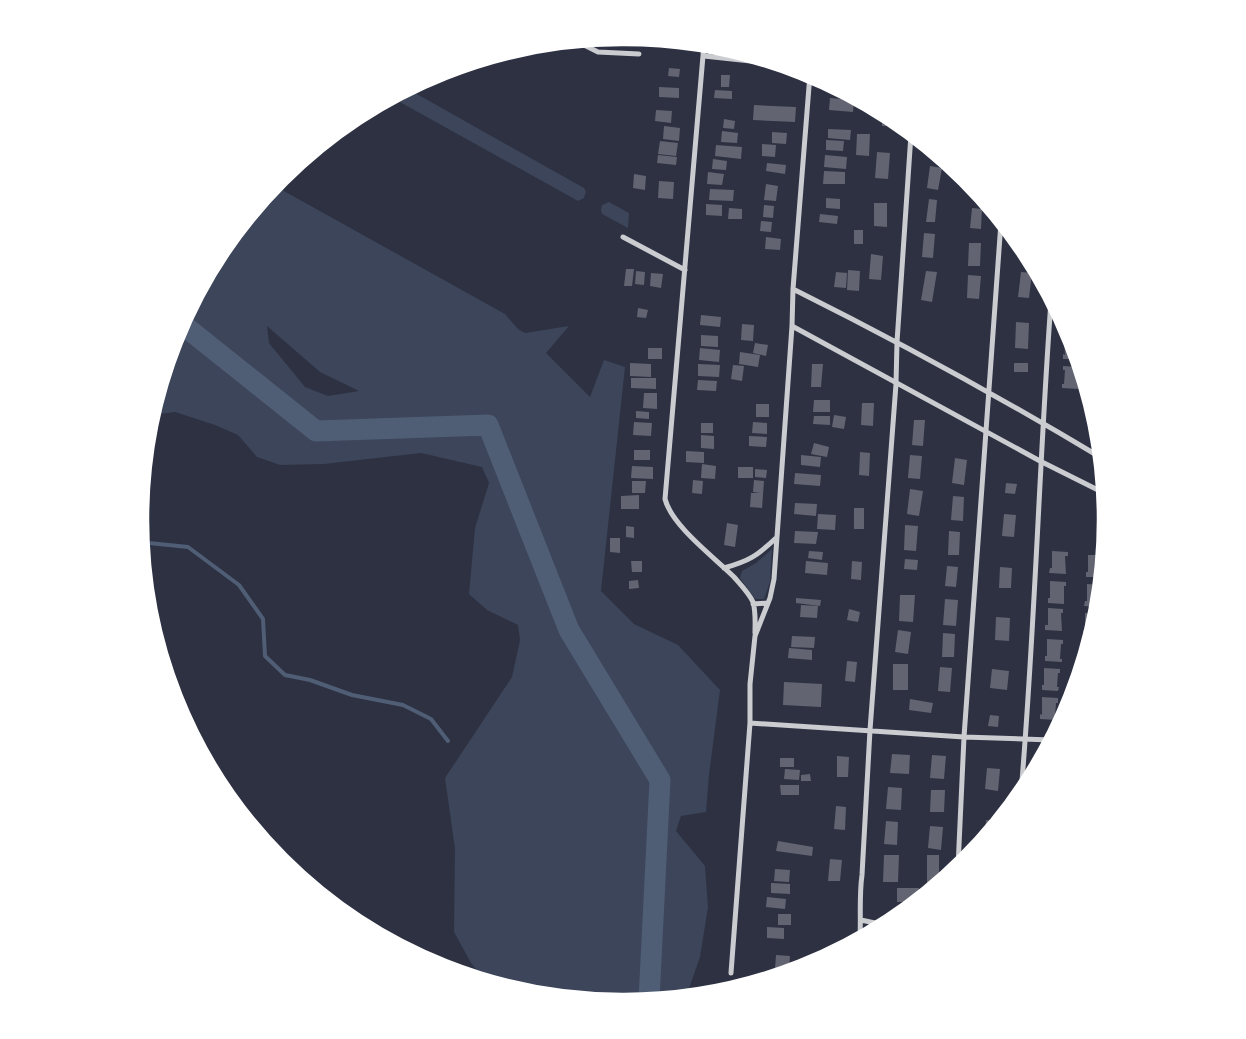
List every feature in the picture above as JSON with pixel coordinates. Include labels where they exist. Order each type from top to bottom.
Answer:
[{"type":"street","points":[[588,46],[598,52],[639,54]]},
{"type":"street","points":[[704,52],[665,499],[668,509],[678,522],[740,584],[752,600],[755,611],[755,636],[750,684],[750,723],[732,973]]},
{"type":"street","points":[[704,56],[742,60]]},
{"type":"street","points":[[755,636],[768,603],[774,579],[793,289],[809,83]]},
{"type":"street","points":[[860,930],[859,895],[862,875],[870,730],[896,384],[897,342],[910,142]]},
{"type":"street","points":[[959,855],[964,737],[1000,233]]},
{"type":"street","points":[[623,237],[685,270]]},
{"type":"street","points":[[793,289],[897,342],[1092,451]]},
{"type":"street","points":[[1023,775],[1042,422],[1050,313]]},
{"type":"street","points":[[792,326],[896,384],[1096,489]]},
{"type":"street","points":[[724,568],[751,559],[776,538]]},
{"type":"street","points":[[753,604],[768,603]]},
{"type":"street","points":[[750,723],[964,737],[1043,740]]},
{"type":"street","points":[[861,920],[873,923]]},
{"type":"shaded area","points":[[415,93],[584,188],[586,192],[584,198],[578,201],[399,102]]},
{"type":"shaded area","points":[[282,190],[505,314],[518,329],[525,333],[569,326],[546,353],[590,397],[604,360],[625,367],[601,591],[634,624],[678,645],[720,690],[706,812],[681,816],[676,831],[705,866],[708,907],[700,957],[689,989],[654,993],[592,993],[530,985],[500,978],[478,971],[471,963],[454,932],[455,849],[445,778],[512,677],[520,640],[518,625],[487,610],[469,594],[475,528],[489,483],[482,467],[421,453],[324,464],[280,465],[257,457],[238,435],[215,425],[175,412],[161,414],[174,367],[197,310],[228,256]],"holes":[[[267,326],[320,372],[359,391],[328,396],[305,387],[269,343]]]},
{"type":"shaded area","points":[[609,202],[629,213],[628,228],[602,214],[602,205]]},
{"type":"shaded area","points":[[772,549],[770,582],[764,599],[755,599],[740,578],[742,571],[756,563]]},
{"type":"building","points":[[669,68],[680,69],[679,77],[668,76]]},
{"type":"building","points":[[721,75],[730,75],[729,87],[721,87]]},
{"type":"building","points":[[659,87],[679,88],[679,98],[659,97]]},
{"type":"building","points":[[715,90],[732,91],[732,99],[714,98]]},
{"type":"building","points":[[830,98],[842,99],[854,105],[853,112],[829,110]]},
{"type":"building","points":[[754,105],[796,107],[795,122],[753,120]]},
{"type":"building","points":[[656,110],[672,111],[671,123],[655,121]]},
{"type":"building","points":[[724,119],[735,121],[734,129],[723,128]]},
{"type":"building","points":[[664,126],[680,128],[679,141],[663,139]]},
{"type":"building","points":[[828,129],[851,130],[850,140],[828,138]]},
{"type":"building","points":[[722,131],[738,133],[737,143],[721,142]]},
{"type":"building","points":[[772,132],[787,133],[786,144],[772,143]]},
{"type":"building","points":[[857,134],[870,134],[869,156],[856,155]]},
{"type":"building","points":[[826,140],[844,141],[843,151],[826,150]]},
{"type":"building","points":[[660,141],[678,143],[676,156],[658,154]]},
{"type":"building","points":[[762,144],[776,145],[775,157],[762,156]]},
{"type":"building","points":[[716,145],[742,147],[741,159],[715,156]]},
{"type":"building","points":[[877,152],[890,153],[888,179],[875,178]]},
{"type":"building","points":[[658,155],[677,157],[676,165],[657,163]]},
{"type":"building","points":[[825,155],[847,157],[846,169],[824,167]]},
{"type":"building","points":[[713,159],[727,161],[726,170],[712,169]]},
{"type":"building","points":[[767,163],[786,165],[785,174],[766,171]]},
{"type":"building","points":[[930,166],[941,168],[938,190],[927,188]]},
{"type":"building","points":[[824,171],[845,172],[845,184],[823,184]]},
{"type":"building","points":[[708,172],[724,174],[722,185],[707,184]]},
{"type":"building","points":[[634,174],[646,176],[645,190],[633,188]]},
{"type":"building","points":[[659,181],[674,182],[673,199],[658,198]]},
{"type":"building","points":[[766,184],[778,186],[776,201],[764,200]]},
{"type":"building","points":[[710,189],[734,190],[733,201],[709,200]]},
{"type":"building","points":[[826,198],[840,199],[840,209],[826,208]]},
{"type":"building","points":[[929,199],[937,200],[935,222],[926,222]]},
{"type":"building","points":[[874,203],[887,203],[887,227],[874,226]]},
{"type":"building","points":[[706,204],[722,205],[722,216],[706,215]]},
{"type":"building","points":[[764,205],[774,206],[773,218],[763,217]]},
{"type":"building","points":[[729,208],[742,209],[742,219],[728,219]]},
{"type":"building","points":[[972,208],[982,209],[981,229],[970,228]]},
{"type":"building","points":[[820,214],[838,216],[837,224],[819,222]]},
{"type":"building","points":[[761,221],[772,222],[771,232],[760,231]]},
{"type":"building","points":[[854,230],[863,230],[863,244],[854,244]]},
{"type":"building","points":[[924,233],[935,234],[933,258],[922,257]]},
{"type":"building","points":[[766,237],[781,239],[780,250],[765,249]]},
{"type":"building","points":[[969,243],[981,243],[980,266],[968,266]]},
{"type":"building","points":[[871,254],[883,256],[881,280],[869,279]]},
{"type":"building","points":[[626,269],[634,269],[632,286],[624,286]]},
{"type":"building","points":[[848,270],[860,271],[859,291],[847,290]]},
{"type":"building","points":[[636,271],[645,272],[644,285],[635,284]]},
{"type":"building","points":[[926,271],[937,272],[932,302],[921,300]]},
{"type":"building","points":[[836,272],[847,273],[846,288],[834,287]]},
{"type":"building","points":[[1021,272],[1028,273],[1031,278],[1029,298],[1018,297]]},
{"type":"building","points":[[651,273],[663,274],[661,288],[650,286]]},
{"type":"building","points":[[968,275],[981,276],[979,299],[967,298]]},
{"type":"building","points":[[638,308],[648,310],[646,318],[637,317]]},
{"type":"building","points":[[701,315],[721,317],[720,327],[700,325]]},
{"type":"building","points":[[1016,322],[1029,323],[1028,349],[1015,348]]},
{"type":"building","points":[[742,324],[754,325],[753,341],[741,340]]},
{"type":"building","points":[[701,335],[718,336],[718,347],[701,346]]},
{"type":"building","points":[[755,343],[768,345],[766,356],[753,353]]},
{"type":"building","points":[[1065,347],[1069,359],[1063,359],[1063,354],[1065,355]]},
{"type":"building","points":[[648,348],[662,348],[662,359],[648,359]]},
{"type":"building","points":[[700,348],[720,350],[719,362],[699,360]]},
{"type":"building","points":[[740,352],[760,355],[758,367],[739,364]]},
{"type":"building","points":[[630,363],[651,364],[651,377],[630,376]]},
{"type":"building","points":[[1014,363],[1028,363],[1028,372],[1014,372]]},
{"type":"building","points":[[698,364],[720,365],[719,377],[698,376]]},
{"type":"building","points":[[812,364],[823,364],[821,387],[811,387]]},
{"type":"building","points":[[733,365],[744,366],[742,381],[731,379]]},
{"type":"building","points":[[1063,366],[1072,367],[1078,389],[1062,388],[1065,370],[1063,370]]},
{"type":"building","points":[[631,378],[656,378],[656,389],[631,388]]},
{"type":"building","points":[[698,380],[717,381],[716,391],[697,390]]},
{"type":"building","points":[[644,393],[657,393],[657,409],[643,408]]},
{"type":"building","points":[[814,400],[830,400],[830,412],[813,412]]},
{"type":"building","points":[[862,403],[874,403],[873,426],[861,425]]},
{"type":"building","points":[[756,404],[769,404],[769,417],[756,417]]},
{"type":"building","points":[[636,411],[649,412],[649,419],[636,418]]},
{"type":"building","points":[[834,415],[846,417],[844,429],[832,427]]},
{"type":"building","points":[[814,416],[830,416],[830,425],[813,424]]},
{"type":"building","points":[[914,420],[925,420],[923,446],[912,445]]},
{"type":"building","points":[[634,422],[652,423],[651,436],[633,435]]},
{"type":"building","points":[[753,422],[767,423],[767,434],[752,433]]},
{"type":"building","points":[[701,423],[713,423],[713,433],[701,433]]},
{"type":"building","points":[[701,435],[714,436],[714,449],[701,448]]},
{"type":"building","points":[[749,436],[767,437],[766,447],[749,446]]},
{"type":"building","points":[[814,443],[829,447],[827,457],[811,454]]},
{"type":"building","points":[[634,450],[650,450],[650,460],[634,460]]},
{"type":"building","points":[[686,451],[704,452],[704,463],[686,462]]},
{"type":"building","points":[[860,452],[870,453],[869,476],[859,475]]},
{"type":"building","points":[[801,455],[821,457],[820,467],[801,465]]},
{"type":"building","points":[[910,455],[922,456],[920,479],[908,478]]},
{"type":"building","points":[[955,458],[967,460],[964,485],[952,483]]},
{"type":"building","points":[[702,464],[716,466],[715,479],[701,478]]},
{"type":"building","points":[[632,466],[653,467],[653,479],[631,478]]},
{"type":"building","points":[[738,467],[753,467],[753,478],[738,478]]},
{"type":"building","points":[[755,469],[767,470],[766,478],[755,477]]},
{"type":"building","points":[[795,473],[821,475],[820,486],[794,484]]},
{"type":"building","points":[[693,480],[703,481],[702,494],[692,493]]},
{"type":"building","points":[[754,480],[764,481],[762,508],[750,507],[751,493],[760,493],[753,492]]},
{"type":"building","points":[[632,481],[646,481],[645,493],[632,493]]},
{"type":"building","points":[[1006,483],[1017,484],[1015,494],[1005,493]]},
{"type":"building","points":[[910,489],[923,491],[919,516],[907,514]]},
{"type":"building","points":[[639,495],[639,509],[621,509],[621,496]]},
{"type":"building","points":[[953,496],[964,497],[963,521],[951,520]]},
{"type":"building","points":[[795,503],[817,504],[816,516],[794,514]]},
{"type":"building","points":[[854,508],[864,508],[864,529],[854,529]]},
{"type":"building","points":[[818,514],[836,515],[835,530],[817,529]]},
{"type":"building","points":[[1004,514],[1016,515],[1014,537],[1002,536]]},
{"type":"building","points":[[727,523],[738,525],[735,547],[724,545]]},
{"type":"building","points":[[905,525],[918,526],[916,551],[904,550]]},
{"type":"building","points":[[626,526],[634,527],[634,538],[626,537]]},
{"type":"building","points":[[795,531],[818,532],[816,544],[794,543]]},
{"type":"building","points":[[949,531],[960,532],[959,555],[948,555]]},
{"type":"building","points":[[610,538],[620,538],[620,553],[610,552]]},
{"type":"building","points":[[809,551],[823,552],[822,560],[808,558]]},
{"type":"building","points":[[1052,551],[1068,552],[1068,556],[1065,556],[1066,574],[1049,573],[1050,568],[1052,568]]},
{"type":"building","points":[[1088,555],[1096,555],[1093,577],[1086,577],[1086,572],[1088,572]]},
{"type":"building","points":[[905,559],[918,560],[917,570],[904,569]]},
{"type":"building","points":[[631,561],[642,561],[642,572],[632,572]]},
{"type":"building","points":[[806,561],[828,563],[827,575],[805,573]]},
{"type":"building","points":[[852,561],[862,562],[861,580],[851,579]]},
{"type":"building","points":[[947,566],[958,567],[956,587],[945,586]]},
{"type":"building","points":[[1000,567],[1012,568],[1011,588],[999,588]]},
{"type":"building","points":[[638,580],[639,588],[629,589],[629,581]]},
{"type":"building","points":[[1050,581],[1066,582],[1066,586],[1064,586],[1064,604],[1048,603],[1048,598],[1050,598]]},
{"type":"building","points":[[1087,584],[1092,584],[1089,606],[1084,606],[1085,601],[1087,601]]},
{"type":"building","points":[[900,595],[915,595],[913,622],[899,621]]},
{"type":"building","points":[[796,598],[821,600],[820,606],[796,603]]},
{"type":"building","points":[[945,599],[958,600],[956,626],[943,625]]},
{"type":"building","points":[[801,605],[818,606],[817,618],[800,617]]},
{"type":"building","points":[[1048,608],[1063,609],[1063,613],[1061,613],[1062,631],[1045,630],[1045,625],[1048,625]]},
{"type":"building","points":[[849,609],[860,612],[858,622],[847,620]]},
{"type":"building","points":[[1085,613],[1088,613],[1085,625]]},
{"type":"building","points":[[996,617],[1010,618],[1009,641],[995,640]]},
{"type":"building","points":[[898,630],[911,632],[908,654],[895,652]]},
{"type":"building","points":[[943,633],[955,634],[954,657],[942,657]]},
{"type":"building","points":[[792,636],[815,637],[814,648],[791,647]]},
{"type":"building","points":[[1047,639],[1063,640],[1060,659],[1062,659],[1062,662],[1045,661],[1045,656],[1047,656]]},
{"type":"building","points":[[789,648],[812,650],[812,660],[788,658]]},
{"type":"building","points":[[847,661],[857,662],[855,682],[845,681]]},
{"type":"building","points":[[893,664],[908,664],[908,690],[893,690]]},
{"type":"building","points":[[940,667],[952,668],[950,692],[938,691]]},
{"type":"building","points":[[1044,668],[1060,669],[1060,673],[1058,673],[1058,691],[1042,690],[1042,685],[1044,685]]},
{"type":"building","points":[[992,669],[1009,671],[1007,690],[990,688]]},
{"type":"building","points":[[784,682],[822,684],[821,707],[783,705]]},
{"type":"building","points":[[1042,697],[1058,698],[1053,720],[1040,719],[1040,714],[1042,715]]},
{"type":"building","points":[[910,699],[933,703],[931,713],[909,710]]},
{"type":"building","points":[[990,715],[999,716],[998,727],[988,726]]},
{"type":"building","points":[[892,754],[910,755],[909,774],[890,773]]},
{"type":"building","points":[[932,755],[946,756],[944,779],[930,778]]},
{"type":"building","points":[[837,756],[849,757],[848,777],[837,777]]},
{"type":"building","points":[[780,758],[794,758],[794,767],[780,767]]},
{"type":"building","points":[[987,768],[1000,769],[998,791],[985,789]]},
{"type":"building","points":[[785,769],[800,770],[799,780],[784,779]]},
{"type":"building","points":[[810,774],[811,781],[801,781],[801,775]]},
{"type":"building","points":[[780,785],[799,785],[799,795],[781,795]]},
{"type":"building","points":[[888,787],[902,788],[901,810],[886,809]]},
{"type":"building","points":[[931,790],[945,790],[944,812],[930,812]]},
{"type":"building","points":[[836,806],[846,807],[845,830],[834,829]]},
{"type":"building","points":[[886,821],[898,822],[897,845],[884,844]]},
{"type":"building","points":[[930,826],[943,827],[941,850],[928,848]]},
{"type":"building","points":[[778,841],[813,847],[812,856],[776,851]]},
{"type":"building","points":[[884,855],[899,855],[898,882],[883,882]]},
{"type":"building","points":[[927,855],[939,855],[939,873],[927,883]]},
{"type":"building","points":[[830,859],[842,860],[840,881],[828,881]]},
{"type":"building","points":[[775,869],[790,870],[789,882],[774,881]]},
{"type":"building","points":[[771,883],[790,884],[790,894],[771,893]]},
{"type":"building","points":[[897,888],[919,888],[919,890],[904,902],[897,902]]},
{"type":"building","points":[[767,897],[786,899],[785,909],[766,907]]},
{"type":"building","points":[[778,914],[791,914],[791,925],[778,925]]},
{"type":"building","points":[[767,927],[784,928],[784,939],[767,938]]},
{"type":"building","points":[[776,955],[790,956],[789,964],[775,969]]},
{"type":"waterway","points":[[189,329],[316,431],[488,425],[569,630],[660,780],[649,993]]},
{"type":"waterway","points":[[149,543],[188,547],[239,585],[263,619],[265,656],[285,675],[310,680],[352,695],[403,705],[431,719],[448,741]]}]
